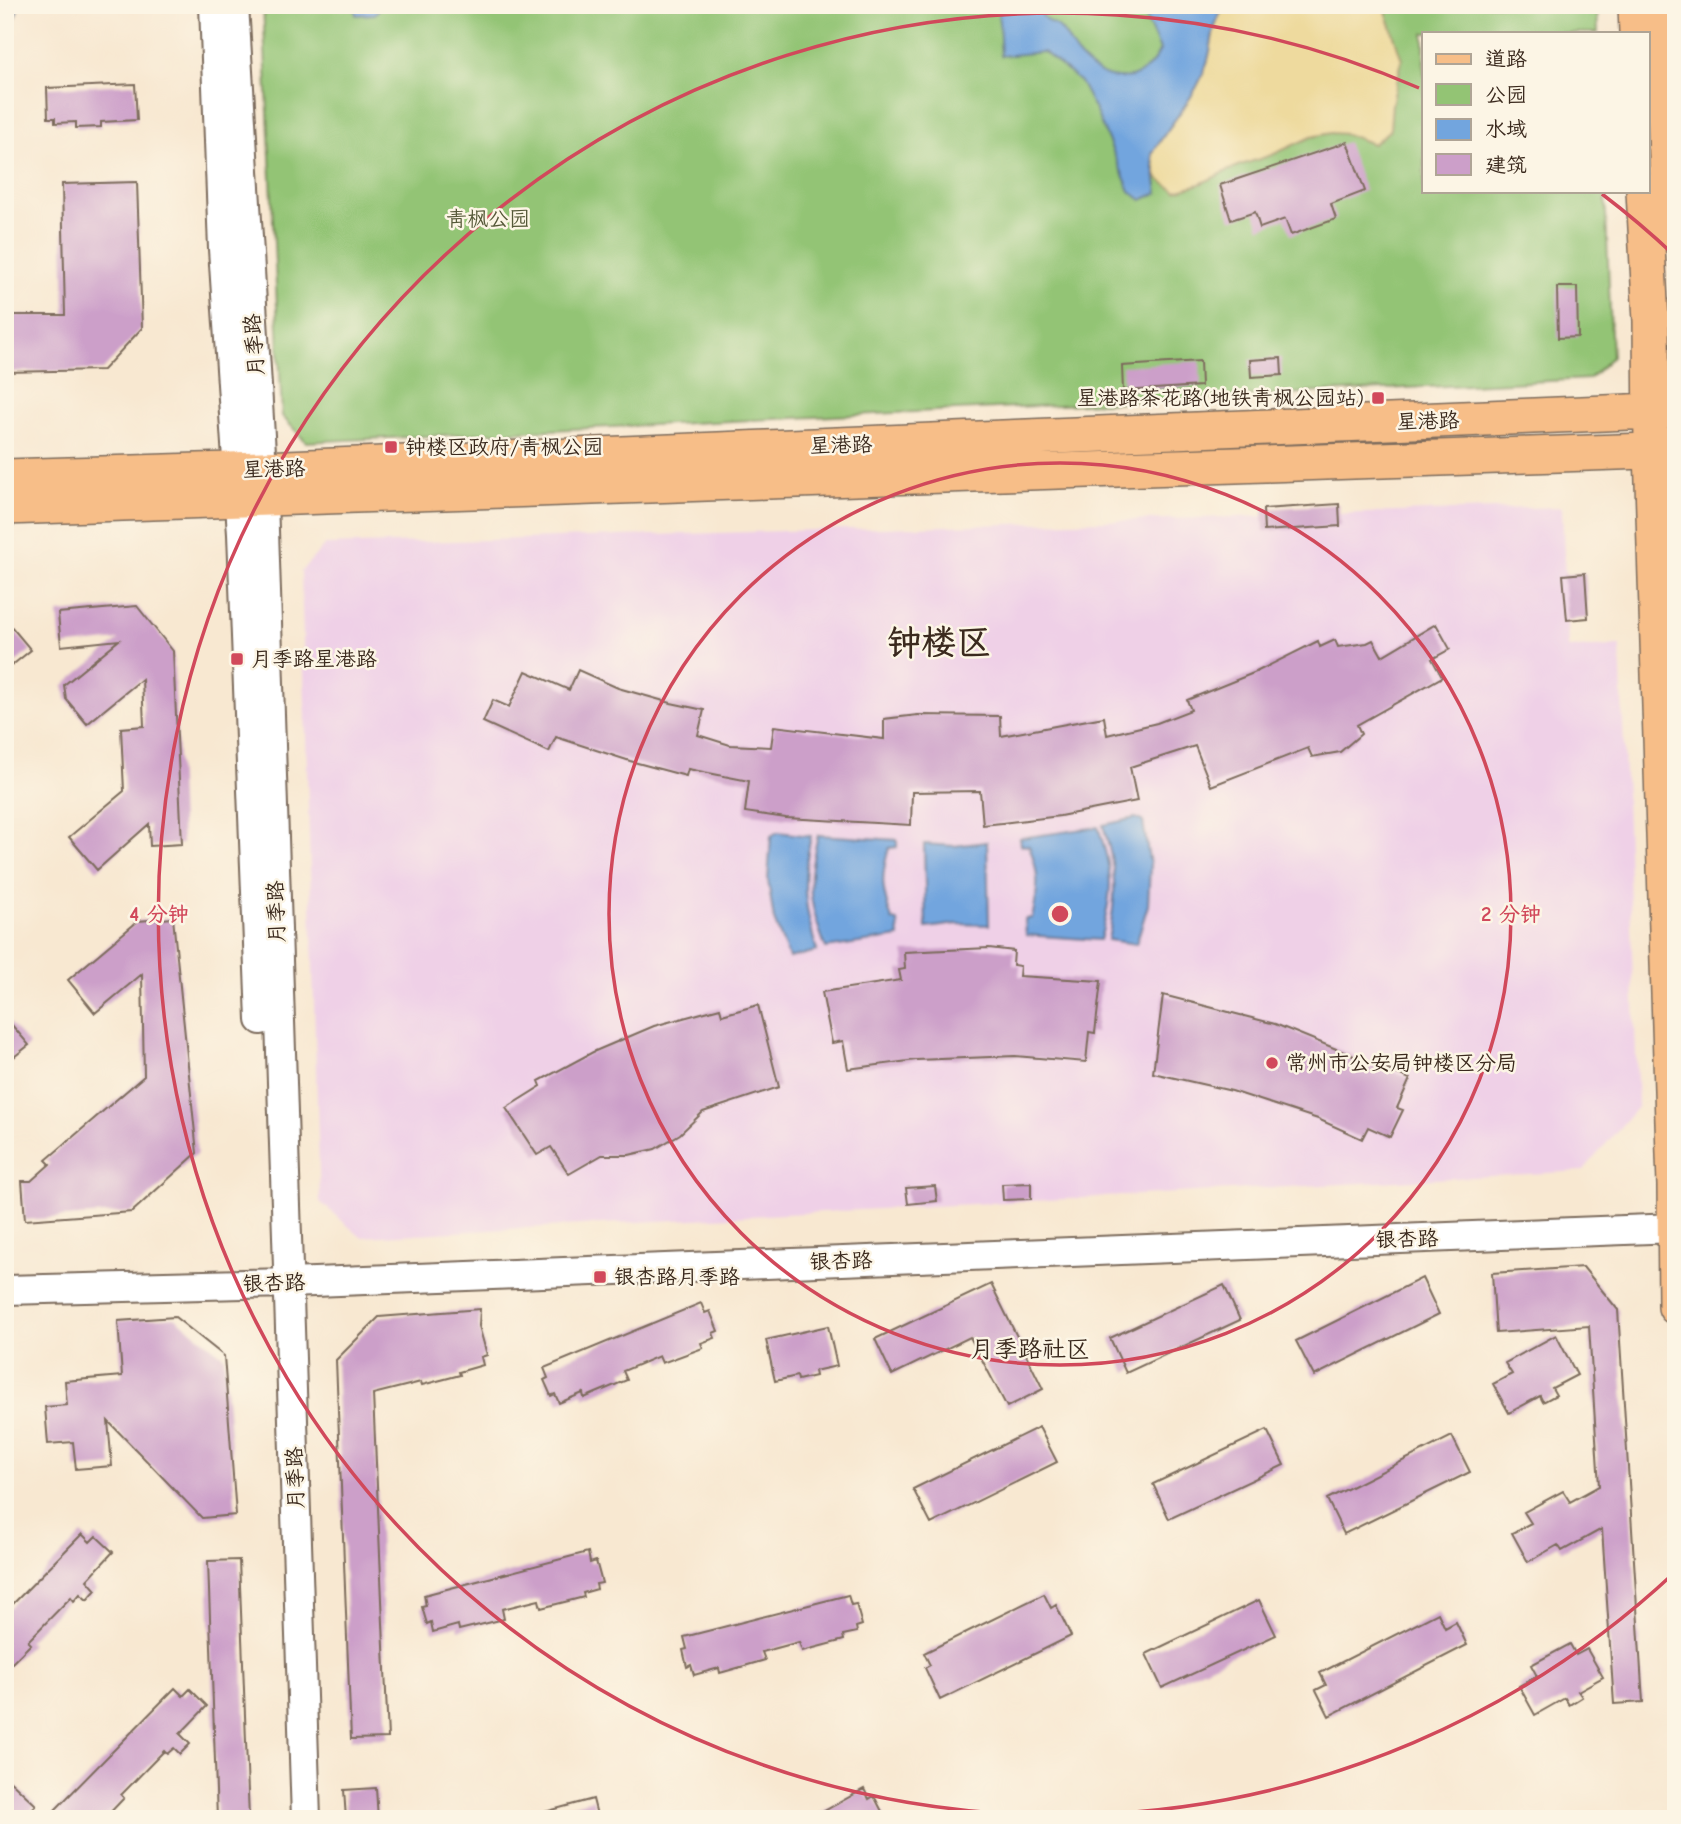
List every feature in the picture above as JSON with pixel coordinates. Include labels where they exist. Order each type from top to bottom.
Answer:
[{"type":"main road","points":[[1636,5],[1637,32]]},
{"type":"main road","points":[[1661,5],[1676,376]]},
{"type":"main road","points":[[1644,192],[1664,411],[1676,1307]]},
{"type":"main road","name":"星港路","points":[[5,507],[251,484],[1664,411]]},
{"type":"main road","name":"星港路","points":[[5,477],[251,484],[1664,450]]},
{"type":"street","name":"月季路","points":[[214,5],[223,249],[251,484]]},
{"type":"street","name":"月季路","points":[[234,5],[280,1283],[306,1819]]},
{"type":"street","name":"银杏路","points":[[5,1290],[280,1283],[1675,1228]]},
{"type":"street","name":"月季路","points":[[280,1283],[286,1819]]},
{"type":"shaded area","points":[[1562,507],[1568,648],[1620,646],[1638,1106],[1583,1171],[361,1237],[320,1202],[301,571],[325,545]]},
{"type":"green space","name":"青枫公园","points":[[263,5],[1597,5],[1598,32],[1422,32],[1422,192],[1605,192],[1612,357],[1589,379],[306,442],[282,416]]},
{"type":"sand","points":[[1226,5],[1384,5],[1402,60],[1392,104],[1390,130],[1373,144],[1346,134],[1331,133],[1311,137],[1200,184],[1176,191],[1157,178],[1152,154],[1201,78],[1217,22]]},
{"type":"water","points":[[5,5],[19,5],[5,52]]},
{"type":"water","points":[[355,5],[382,5],[375,14],[356,15]]},
{"type":"water","points":[[998,5],[1034,5],[1047,20],[1061,30],[1087,64],[1110,77],[1121,78],[1132,77],[1143,71],[1160,50],[1144,14],[1127,5],[1226,5],[1217,22],[1201,78],[1152,154],[1158,193],[1142,200],[1130,191],[1080,82],[1044,52],[1001,56]]},
{"type":"water","points":[[1136,818],[1143,822],[1150,865],[1148,905],[1136,944],[1108,940],[1114,883],[1103,825]]},
{"type":"water","points":[[1098,827],[1107,858],[1110,883],[1100,940],[1026,935],[1025,919],[1032,918],[1037,881],[1029,846],[1021,845],[1020,838]]},
{"type":"water","points":[[778,832],[811,836],[805,894],[817,951],[789,958],[774,920],[768,880],[771,836]]},
{"type":"water","points":[[818,835],[897,840],[897,847],[889,848],[883,884],[892,920],[898,921],[899,937],[826,948],[815,918],[811,893],[812,867]]},
{"type":"water","points":[[987,842],[989,925],[957,924],[926,928],[924,844],[954,846]]},
{"type":"building","points":[[135,84],[137,120],[101,122],[101,127],[76,128],[76,122],[55,123],[55,118],[48,118],[47,88]]},
{"type":"building","points":[[1347,142],[1365,191],[1331,204],[1336,219],[1291,235],[1285,219],[1260,228],[1255,212],[1231,220],[1220,185]]},
{"type":"building","points":[[137,182],[142,328],[103,370],[5,372],[5,315],[65,315],[62,184]]},
{"type":"building","points":[[1557,287],[1577,287],[1578,337],[1558,338]]},
{"type":"building","points":[[1281,358],[1282,375],[1251,377],[1250,360]]},
{"type":"building","points":[[1200,361],[1201,386],[1123,391],[1122,366]]},
{"type":"building","points":[[1339,504],[1340,526],[1264,531],[1263,509]]},
{"type":"building","points":[[1585,573],[1588,618],[1567,620],[1563,575]]},
{"type":"building","points":[[137,606],[173,651],[182,844],[150,846],[149,824],[97,870],[69,837],[124,791],[121,728],[144,726],[142,679],[87,724],[66,699],[64,685],[119,640],[61,646],[58,613]]},
{"type":"building","points":[[5,619],[31,650],[5,671]]},
{"type":"building","points":[[1436,624],[1450,649],[1432,659],[1442,677],[1357,725],[1361,734],[1340,752],[1312,757],[1308,748],[1211,786],[1195,746],[1130,767],[1137,801],[1060,816],[983,825],[980,791],[912,792],[911,825],[786,818],[745,812],[749,781],[688,769],[686,776],[556,737],[549,752],[483,722],[493,700],[509,707],[526,671],[569,690],[578,670],[618,688],[704,710],[698,735],[730,745],[771,747],[774,726],[884,739],[884,719],[918,715],[1000,716],[1001,736],[1104,717],[1107,735],[1157,723],[1191,710],[1187,700],[1256,672],[1318,641],[1320,647],[1335,640],[1338,647],[1373,640],[1382,656]]},
{"type":"building","points":[[173,918],[197,1153],[132,1212],[25,1220],[22,1181],[31,1181],[50,1164],[46,1160],[144,1076],[142,974],[95,1013],[68,980],[138,921]]},
{"type":"building","points":[[989,948],[1014,951],[1013,965],[1020,966],[1019,976],[1101,981],[1095,1033],[1089,1032],[1086,1062],[1015,1056],[916,1060],[848,1069],[843,1041],[832,1043],[822,992],[901,980],[899,970],[905,969],[904,952]]},
{"type":"building","points":[[1163,995],[1275,1024],[1410,1079],[1397,1108],[1403,1110],[1390,1137],[1368,1127],[1362,1139],[1318,1119],[1232,1091],[1153,1073]]},
{"type":"building","points":[[758,1005],[779,1087],[703,1112],[680,1134],[655,1149],[629,1155],[602,1155],[569,1174],[551,1147],[537,1155],[506,1108],[541,1086],[539,1081],[593,1052],[654,1026],[720,1008],[722,1015]]},
{"type":"building","points":[[5,1017],[29,1045],[5,1064]]},
{"type":"building","points":[[1031,1183],[1031,1199],[1003,1200],[1002,1184]]},
{"type":"building","points":[[935,1186],[937,1201],[908,1204],[906,1188]]},
{"type":"building","points":[[1583,1267],[1618,1310],[1643,1702],[1614,1704],[1602,1529],[1562,1551],[1558,1545],[1528,1562],[1512,1533],[1531,1523],[1524,1512],[1563,1491],[1570,1502],[1599,1486],[1589,1326],[1496,1333],[1492,1273]]},
{"type":"building","points":[[1422,1278],[1439,1314],[1314,1376],[1296,1341]]},
{"type":"building","points":[[991,1284],[1043,1389],[1007,1407],[970,1337],[892,1375],[875,1339]]},
{"type":"building","points":[[1224,1285],[1240,1320],[1126,1373],[1110,1338]]},
{"type":"building","points":[[701,1303],[705,1313],[710,1311],[718,1331],[713,1333],[715,1338],[701,1343],[703,1348],[662,1363],[659,1356],[623,1371],[627,1380],[584,1398],[583,1393],[559,1403],[555,1394],[551,1396],[544,1380],[548,1378],[544,1368]]},
{"type":"building","points":[[480,1309],[479,1326],[487,1355],[481,1357],[483,1365],[459,1372],[460,1375],[373,1394],[388,1738],[351,1739],[336,1360],[379,1317]]},
{"type":"building","points":[[175,1317],[224,1356],[236,1515],[202,1518],[108,1421],[112,1466],[76,1469],[73,1442],[48,1444],[45,1407],[67,1405],[65,1381],[122,1376],[118,1321]]},
{"type":"building","points":[[828,1326],[837,1366],[814,1371],[815,1376],[798,1380],[797,1376],[775,1381],[766,1340]]},
{"type":"building","points":[[1556,1335],[1577,1375],[1552,1388],[1556,1395],[1543,1402],[1540,1396],[1509,1413],[1493,1384],[1512,1374],[1505,1363]]},
{"type":"building","points":[[1039,1427],[1057,1462],[931,1524],[913,1489]]},
{"type":"building","points":[[1267,1430],[1284,1465],[1169,1519],[1153,1484]]},
{"type":"building","points":[[1452,1436],[1470,1472],[1344,1534],[1327,1499]]},
{"type":"building","points":[[82,1534],[90,1542],[96,1536],[113,1552],[87,1580],[96,1590],[87,1600],[80,1594],[74,1601],[71,1597],[28,1641],[31,1644],[5,1670],[5,1612]]},
{"type":"building","points":[[588,1552],[590,1563],[596,1561],[602,1583],[596,1584],[597,1589],[583,1593],[584,1597],[541,1608],[539,1600],[502,1609],[504,1619],[459,1630],[458,1625],[433,1632],[431,1622],[427,1624],[422,1607],[426,1606],[424,1595]]},
{"type":"building","points":[[239,1560],[249,1819],[217,1819],[208,1561]]},
{"type":"building","points":[[1044,1594],[1051,1608],[1056,1605],[1071,1636],[940,1700],[925,1668],[930,1665],[924,1653]]},
{"type":"building","points":[[848,1595],[851,1605],[856,1604],[862,1625],[856,1627],[857,1632],[843,1635],[844,1640],[802,1651],[799,1642],[762,1652],[765,1660],[720,1673],[719,1668],[694,1675],[691,1665],[687,1667],[683,1650],[687,1649],[684,1637]]},
{"type":"building","points":[[1259,1600],[1276,1635],[1162,1688],[1146,1654]]},
{"type":"building","points":[[1438,1613],[1445,1628],[1456,1622],[1467,1645],[1329,1716],[1316,1690],[1326,1685],[1320,1673]]},
{"type":"building","points":[[1570,1644],[1576,1655],[1587,1649],[1603,1677],[1578,1691],[1582,1697],[1569,1705],[1565,1698],[1535,1715],[1519,1686],[1537,1676],[1531,1665]]},
{"type":"building","points":[[175,1688],[183,1696],[190,1689],[207,1706],[180,1734],[190,1744],[180,1754],[174,1748],[167,1754],[164,1751],[121,1795],[124,1798],[104,1819],[62,1819],[54,1811]]},
{"type":"building","points":[[5,1776],[36,1805],[23,1819],[5,1819]]},
{"type":"building","points":[[376,1788],[378,1819],[346,1819],[344,1790]]},
{"type":"building","points":[[864,1789],[869,1799],[874,1796],[886,1819],[810,1819]]},
{"type":"building","points":[[593,1799],[598,1819],[537,1819],[537,1814]]},
{"type":"place","name":"星港路茶花路(地铁青枫公园站)","points":[[1378,398]]},
{"type":"place","name":"钟楼区政府/青枫公园","points":[[391,447]]},
{"type":"place","name":"月季路星港路","points":[[237,659]]},
{"type":"place","name":"常州市公安局钟楼区分局","points":[[1272,1063]]},
{"type":"place","name":"银杏路月季路","points":[[600,1277]]},
{"type":"district","name":"钟楼区","points":[[939,642]]},
{"type":"district","name":"月季路社区","points":[[1030,1349]]}]
